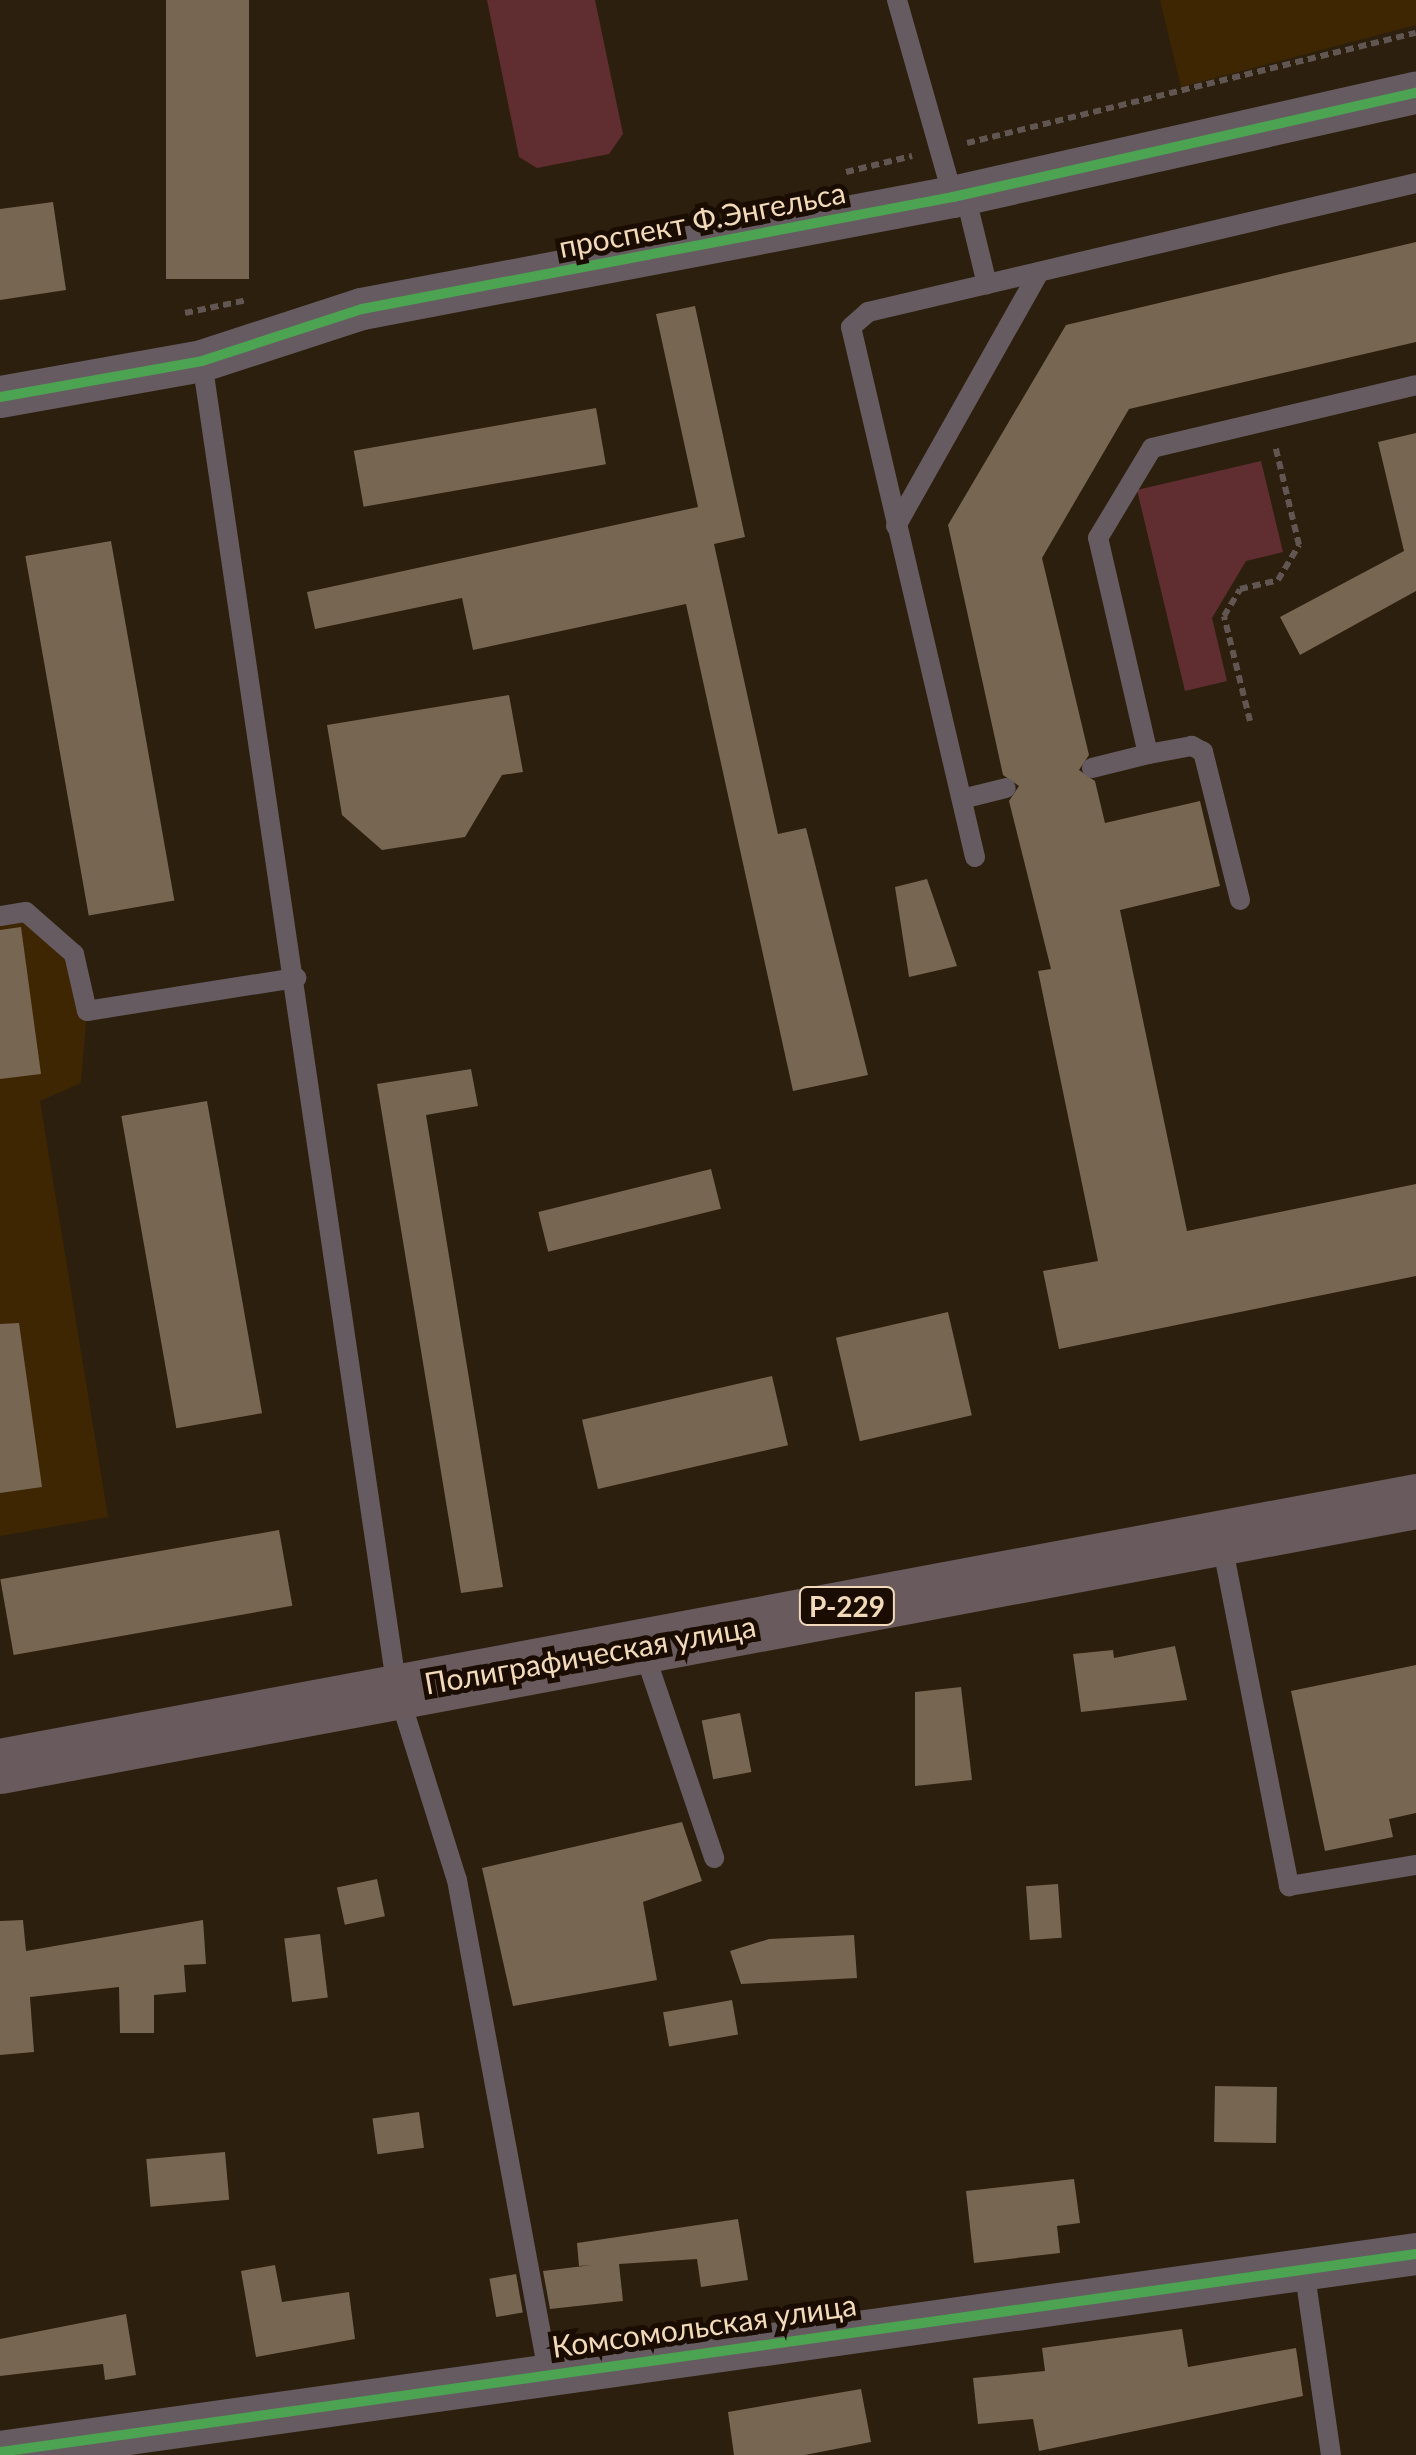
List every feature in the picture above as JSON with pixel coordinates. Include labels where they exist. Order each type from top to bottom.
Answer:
[{"type":"main road","name":"Полиграфическая улица","points":[[0,1766],[1416,1501]]},
{"type":"street","name":"проспект Ф.Энгельса","points":[[0,397],[202,361],[362,310],[959,195],[1416,94]]},
{"type":"street","name":"Комсомольская улица","points":[[0,2452],[548,2372],[1416,2254]]},
{"type":"lane","points":[[897,0],[939,150],[959,195],[987,284]]},
{"type":"lane","points":[[975,857],[851,327],[868,312],[1416,183]]},
{"type":"lane","points":[[896,526],[1040,272]]},
{"type":"lane","points":[[202,361],[296,978],[397,1689],[456,1880],[548,2372]]},
{"type":"lane","points":[[1148,754],[1098,538],[1152,448],[1416,385]]},
{"type":"lane","points":[[1092,768],[1192,746],[1203,752],[1240,900]]},
{"type":"lane","points":[[962,798],[1006,788]]},
{"type":"lane","points":[[0,916],[26,912],[74,954],[86,1011],[296,978]]},
{"type":"lane","points":[[1220,1537],[1289,1886],[1416,1865]]},
{"type":"lane","points":[[642,1644],[714,1858]]},
{"type":"lane","points":[[1304,2268],[1332,2455]]},
{"type":"path","points":[[836,174],[1416,34]]},
{"type":"path","points":[[185,313],[261,297]]},
{"type":"path","points":[[1250,721],[1224,616],[1240,589],[1278,580],[1299,546],[1268,420]]},
{"type":"shaded area","points":[[487,0],[595,0],[623,134],[609,154],[537,168],[519,157]]},
{"type":"shaded area","points":[[1160,0],[1416,0],[1416,25],[1181,87]]},
{"type":"shaded area","points":[[1261,461],[1283,552],[1246,561],[1212,618],[1227,681],[1185,691],[1137,490]]},
{"type":"shaded area","points":[[26,912],[74,954],[87,1011],[81,1083],[40,1101],[108,1517],[0,1536],[0,916]]},
{"type":"building","points":[[166,0],[249,0],[249,279],[166,279]]},
{"type":"building","points":[[53,202],[66,290],[0,300],[0,209]]},
{"type":"building","points":[[1416,242],[1416,342],[1129,409],[1042,558],[1089,755],[1079,770],[1095,781],[1105,823],[1200,801],[1220,886],[1120,910],[1187,1231],[1416,1184],[1416,1276],[1059,1349],[1043,1271],[1098,1261],[1038,971],[1051,969],[1009,801],[1019,786],[1003,775],[948,525],[1066,325]]},
{"type":"building","points":[[695,306],[745,537],[714,544],[778,834],[806,828],[868,1075],[793,1091],[686,604],[473,650],[462,598],[315,629],[307,592],[698,507],[656,314]]},
{"type":"building","points":[[596,408],[606,464],[364,507],[354,451]]},
{"type":"building","points":[[1416,433],[1416,591],[1300,655],[1280,617],[1404,551],[1378,442]]},
{"type":"building","points":[[111,541],[174,900],[89,916],[25,556]]},
{"type":"building","points":[[509,695],[523,772],[502,775],[465,837],[382,850],[342,815],[327,725]]},
{"type":"building","points":[[927,879],[957,966],[909,977],[895,887]]},
{"type":"building","points":[[21,927],[41,1074],[0,1079],[0,930]]},
{"type":"building","points":[[471,1069],[478,1106],[426,1115],[503,1587],[461,1593],[377,1084]]},
{"type":"building","points":[[207,1101],[262,1413],[176,1428],[121,1116]]},
{"type":"building","points":[[711,1169],[721,1209],[548,1252],[538,1212]]},
{"type":"building","points":[[948,1312],[972,1415],[860,1441],[836,1338]]},
{"type":"building","points":[[19,1323],[42,1487],[0,1493],[0,1324]]},
{"type":"building","points":[[772,1376],[788,1445],[598,1489],[582,1420]]},
{"type":"building","points":[[279,1530],[292,1606],[14,1655],[0,1579]]},
{"type":"building","points":[[1175,1646],[1187,1700],[1081,1712],[1073,1654],[1113,1650],[1114,1658]]},
{"type":"building","points":[[1416,1665],[1416,1813],[1389,1819],[1393,1837],[1325,1851],[1291,1691]]},
{"type":"building","points":[[961,1687],[972,1780],[915,1786],[915,1692]]},
{"type":"building","points":[[740,1713],[751,1772],[713,1779],[702,1720]]},
{"type":"building","points":[[682,1822],[702,1881],[643,1902],[657,1980],[513,2006],[482,1868]]},
{"type":"building","points":[[377,1879],[385,1916],[345,1925],[337,1888]]},
{"type":"building","points":[[1058,1884],[1062,1938],[1030,1940],[1026,1886]]},
{"type":"building","points":[[23,1920],[26,1951],[203,1920],[206,1964],[184,1965],[186,1992],[154,1995],[154,2033],[120,2033],[119,1987],[30,1997],[34,2052],[0,2055],[0,1921]]},
{"type":"building","points":[[320,1934],[328,1998],[292,2002],[284,1938]]},
{"type":"building","points":[[854,1935],[857,1978],[741,1984],[730,1951],[769,1939]]},
{"type":"building","points":[[732,2000],[738,2034],[669,2047],[663,2012]]},
{"type":"building","points":[[1215,2086],[1277,2087],[1276,2143],[1214,2142]]},
{"type":"building","points":[[419,2112],[424,2148],[377,2154],[372,2119]]},
{"type":"building","points":[[225,2152],[229,2200],[150,2207],[146,2159]]},
{"type":"building","points":[[1074,2179],[1080,2223],[1057,2226],[1060,2253],[974,2263],[966,2191]]},
{"type":"building","points":[[738,2219],[748,2280],[701,2287],[697,2259],[619,2264],[623,2301],[550,2309],[543,2271],[592,2265],[579,2266],[577,2243]]},
{"type":"building","points":[[275,2265],[282,2302],[349,2292],[355,2339],[256,2357],[241,2271]]},
{"type":"building","points":[[516,2274],[523,2312],[496,2317],[489,2279]]},
{"type":"building","points":[[126,2314],[136,2375],[105,2380],[103,2364],[0,2376],[0,2339]]},
{"type":"building","points":[[1182,2329],[1188,2367],[1296,2348],[1303,2396],[1039,2451],[1033,2419],[978,2424],[973,2378],[1045,2371],[1042,2348]]},
{"type":"building","points":[[861,2389],[871,2442],[805,2455],[734,2455],[728,2412]]},
{"type":"cycle path","points":[[0,397],[202,361],[362,309],[953,197],[1416,93]]},
{"type":"cycle path","points":[[0,2452],[1416,2254]]}]
